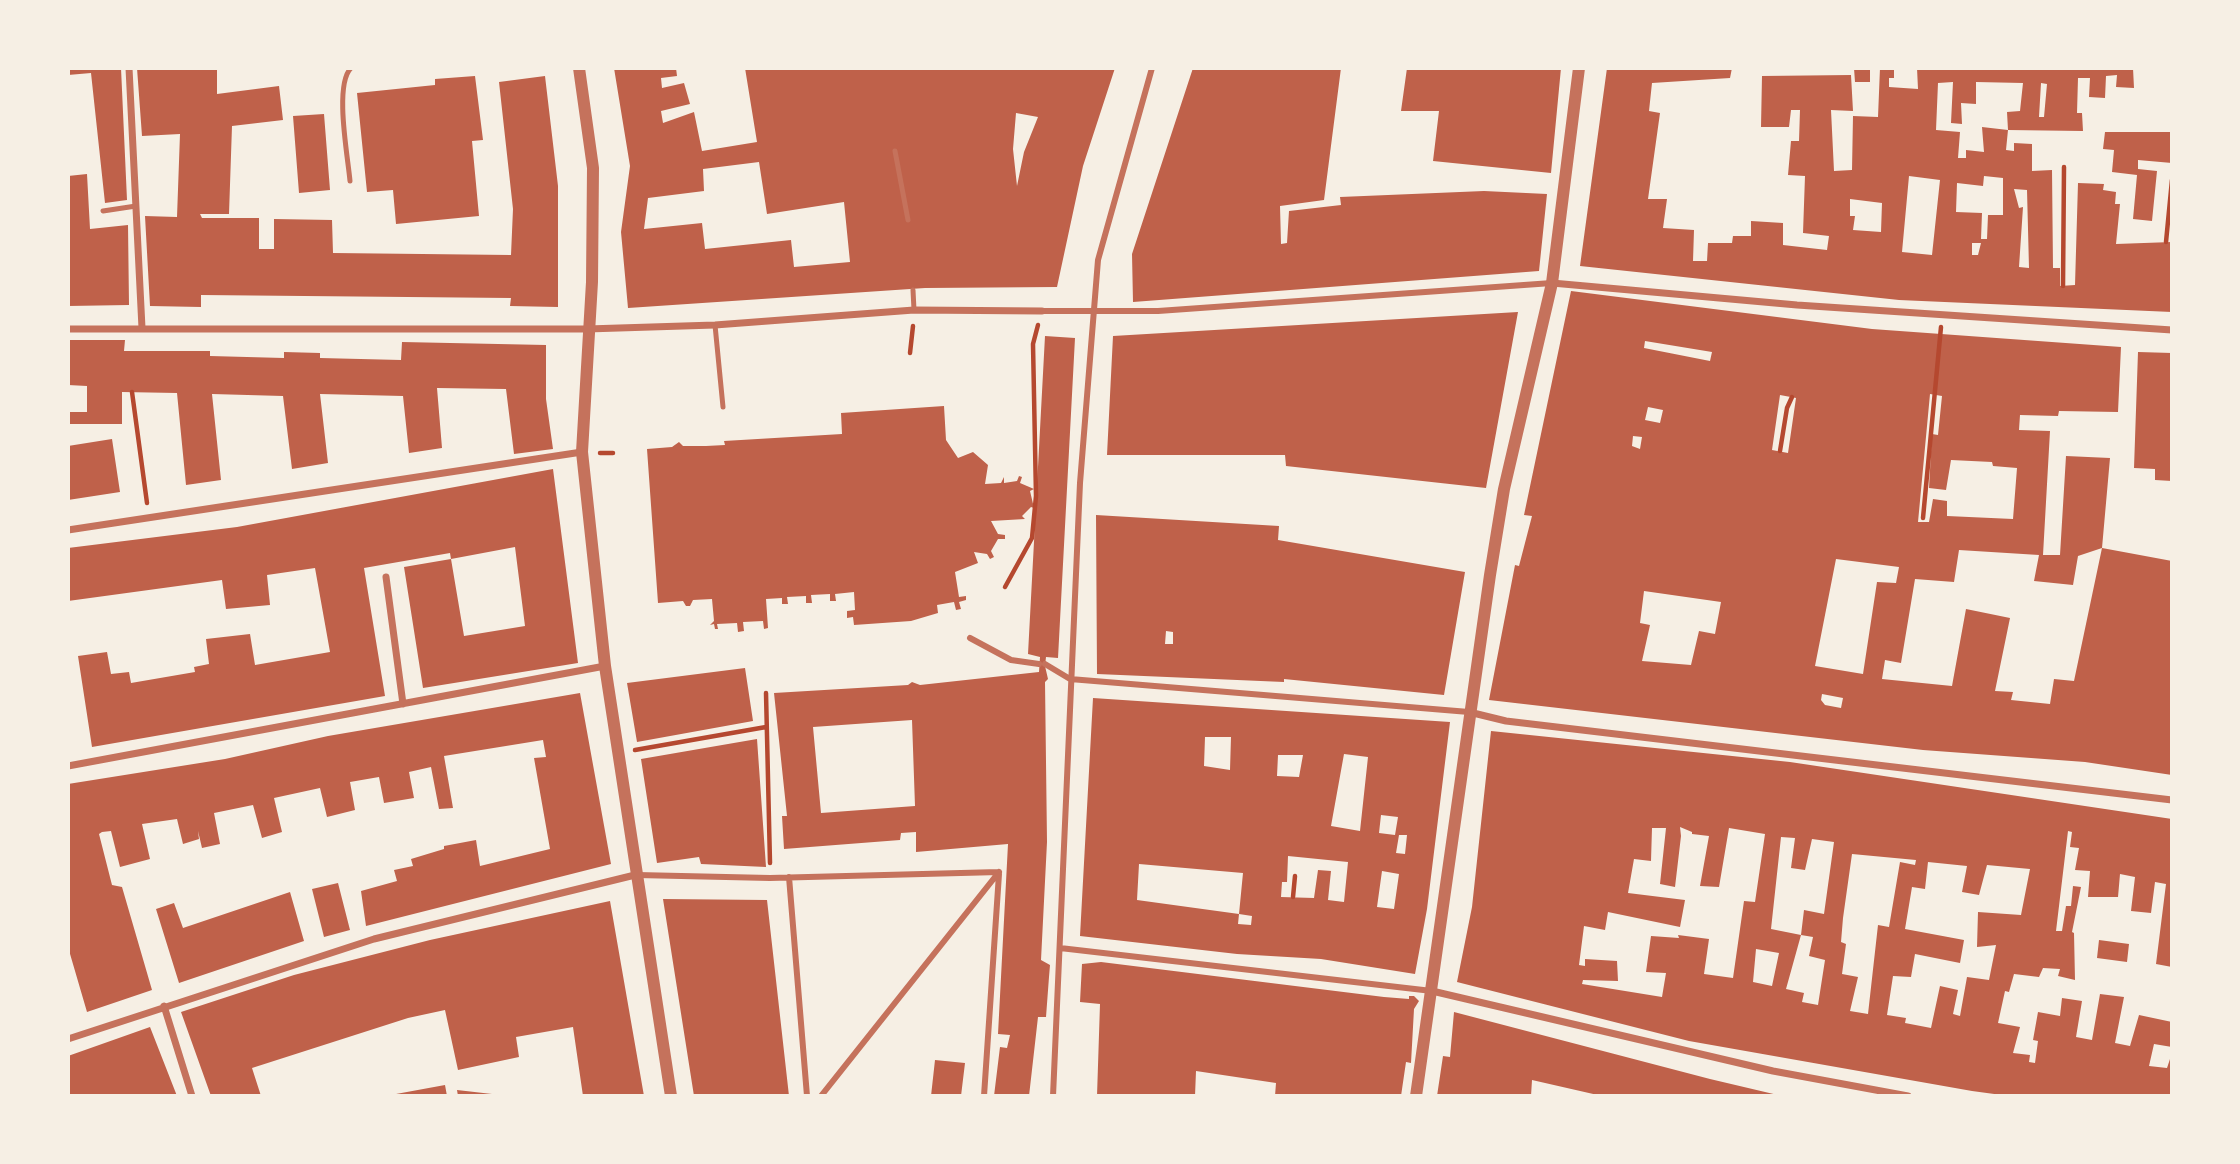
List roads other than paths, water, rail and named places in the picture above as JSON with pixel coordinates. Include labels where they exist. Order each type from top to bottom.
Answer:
[{"type":"street","points":[[129,68],[142,328]]},
{"type":"street","points":[[579,68],[593,168],[592,282],[587,329],[582,452],[617,753],[671,1096]]},
{"type":"street","points":[[1054,1096],[1080,483],[1098,260],[1152,68]]},
{"type":"street","points":[[1416,1096],[1469,712],[1504,489],[1552,283],[1579,68]]},
{"type":"street","points":[[68,329],[587,329],[715,325],[914,310],[1158,311],[1552,283],[1942,315],[2172,330]]},
{"type":"street","points":[[68,530],[582,452]]},
{"type":"street","points":[[386,577],[403,704]]},
{"type":"street","points":[[970,638],[1011,660],[1042,664],[1070,679],[1469,712],[1506,721],[2172,800]]},
{"type":"street","points":[[68,766],[605,666]]},
{"type":"street","points":[[69,1037],[374,939],[635,875],[770,878],[999,872]]},
{"type":"street","points":[[821,1096],[999,872]]},
{"type":"street","points":[[984,1096],[999,872]]},
{"type":"street","points":[[789,877],[807,1096]]},
{"type":"street","points":[[1060,948],[1432,991],[1773,1071],[1908,1096]]},
{"type":"street","points":[[164,1006],[192,1096]]},
{"type":"lane","points":[[350,181],[342,100],[345,74],[351,68]]},
{"type":"lane","points":[[895,151],[908,220]]},
{"type":"lane","points":[[103,211],[136,206]]},
{"type":"lane","points":[[913,290],[914,310]]},
{"type":"lane","points":[[715,325],[723,407]]}]
